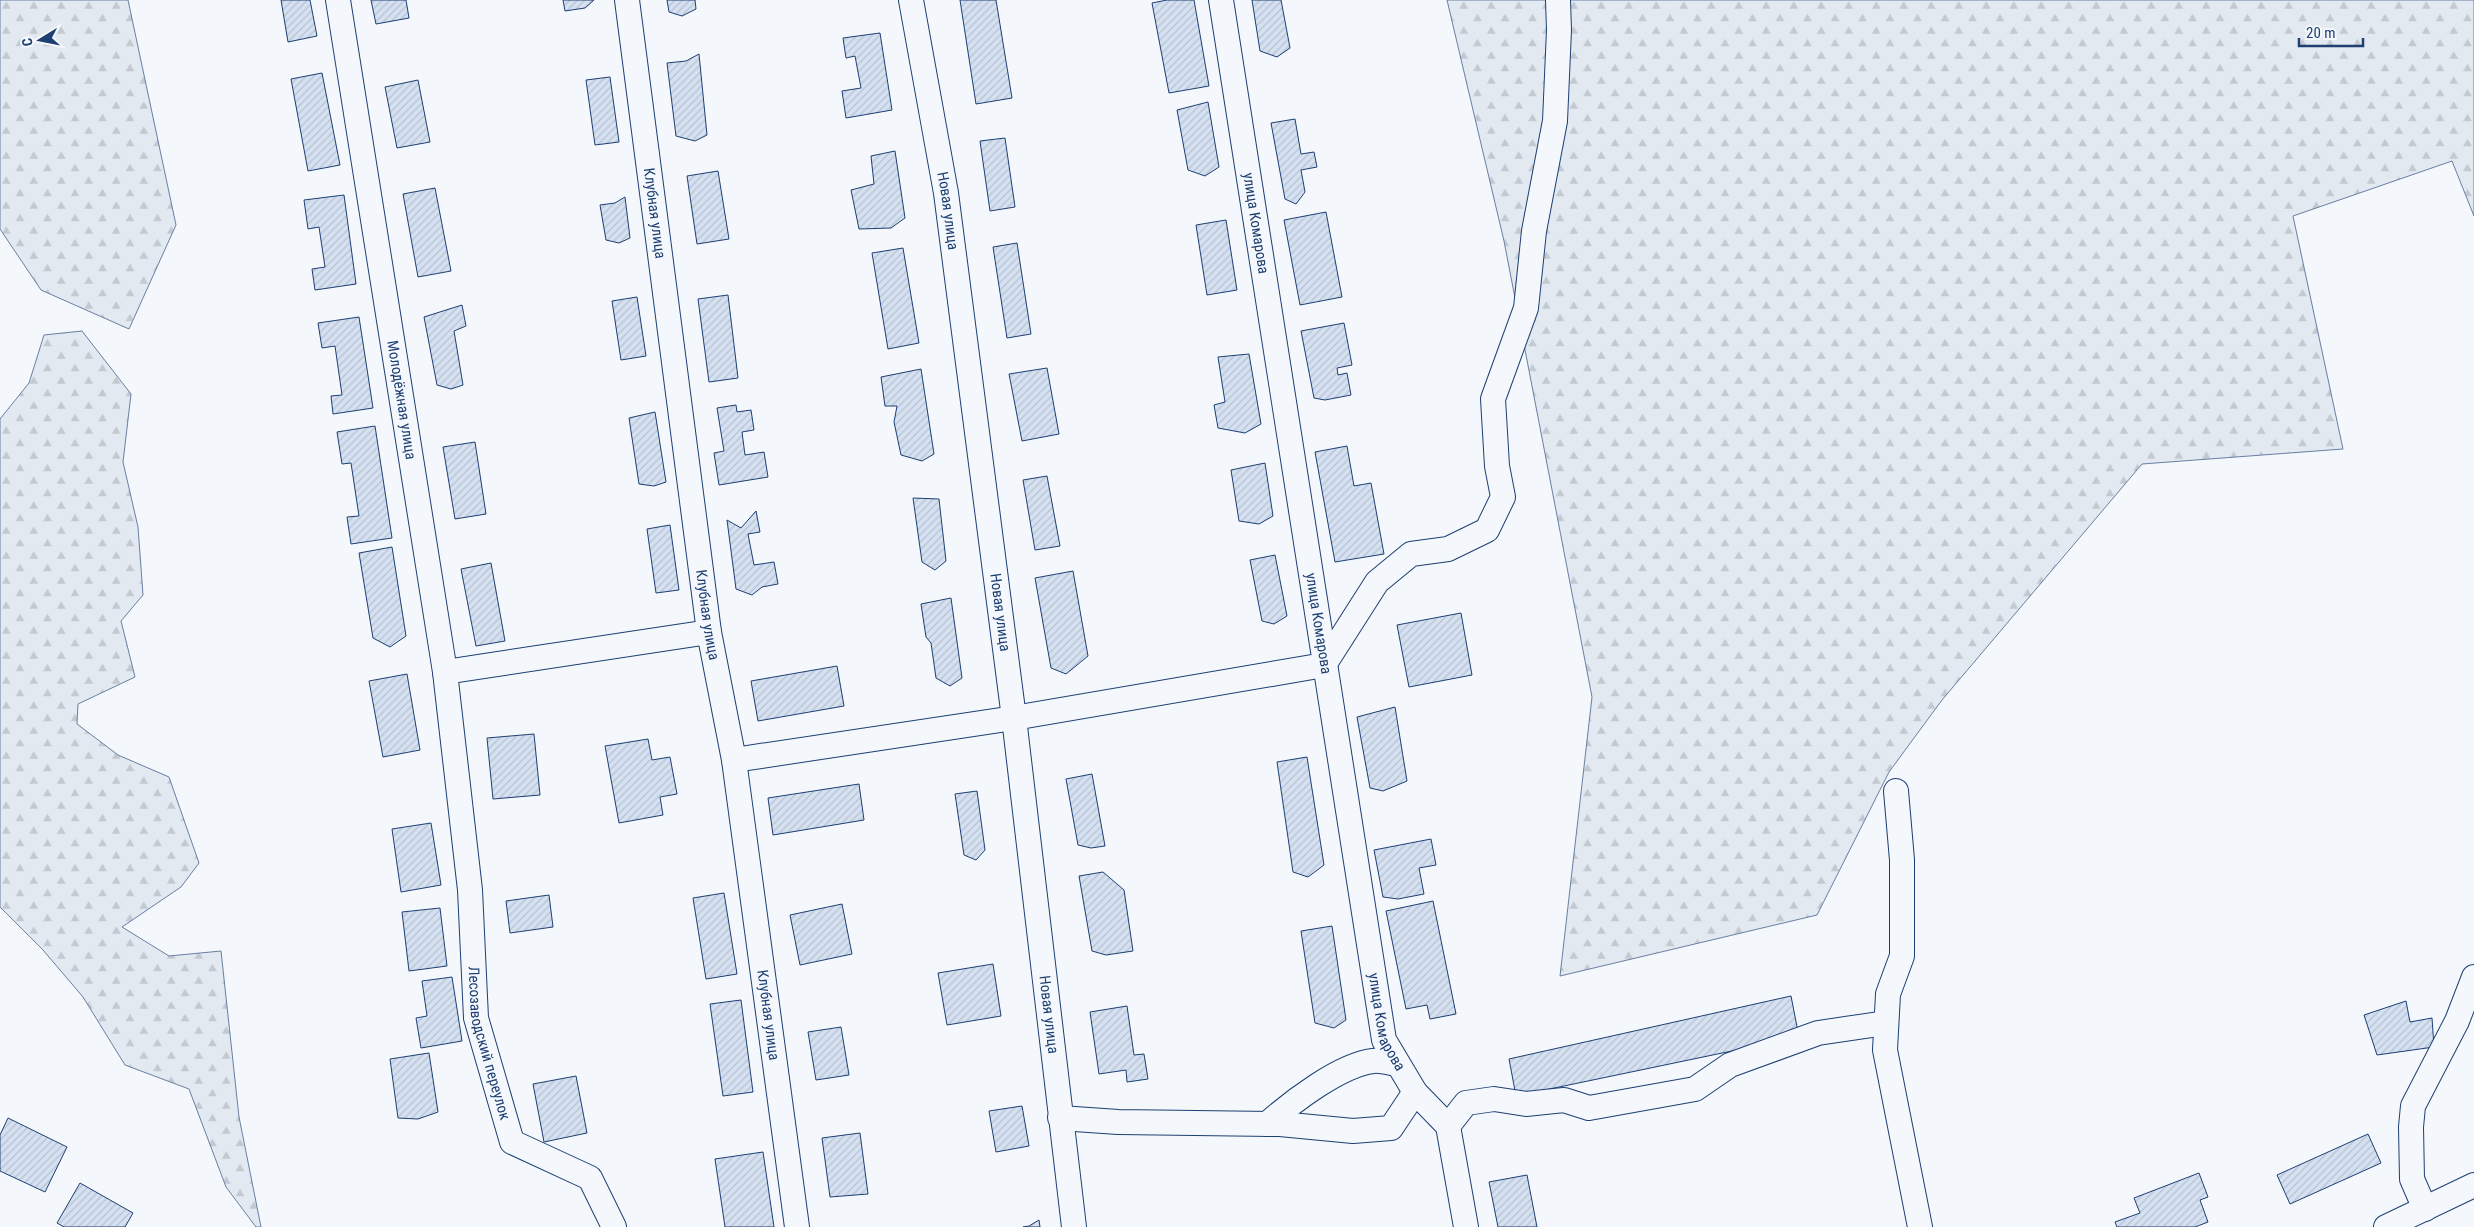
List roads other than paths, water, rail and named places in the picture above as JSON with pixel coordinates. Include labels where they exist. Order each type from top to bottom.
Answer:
[{"type":"street","name":"Молодёжная улица","points":[[338,0],[445,672],[460,802]]},
{"type":"street","name":"Клубная улица","points":[[627,0],[709,632],[734,760],[797,1227]]},
{"type":"street","name":"Новая улица","points":[[911,0],[946,193],[1014,718],[1074,1227]]},
{"type":"street","name":"улица Комарова","points":[[1221,0],[1384,1040],[1415,1092],[1448,1126]]},
{"type":"street","points":[[734,760],[1014,718],[1324,665],[1377,582],[1412,554],[1448,549],[1487,530],[1503,497],[1498,466],[1493,400],[1526,308],[1534,231],[1555,121],[1558,0]]},
{"type":"street","points":[[445,672],[709,632]]},
{"type":"street","points":[[1896,791],[1902,860],[1902,956],[1888,994],[1885,1050],[1920,1227]]},
{"type":"street","name":"Лесозаводский переулок","points":[[460,802],[470,890],[476,1018],[512,1142],[590,1178],[614,1227]]},
{"type":"street","points":[[2425,1209],[2412,1179],[2411,1127],[2413,1106],[2457,1021],[2474,977]]},
{"type":"street","points":[[1466,1227],[1448,1126],[1466,1104],[1494,1100],[1526,1104],[1564,1100],[1589,1108],[1695,1089],[1730,1065],[1818,1033],[1886,1023]]},
{"type":"street","points":[[1268,1124],[1288,1106],[1334,1075],[1374,1061],[1397,1064]]},
{"type":"street","points":[[1060,1118],[1118,1122],[1268,1124],[1353,1131],[1391,1128],[1415,1092]]},
{"type":"street","points":[[2386,1227],[2474,1186]]}]
